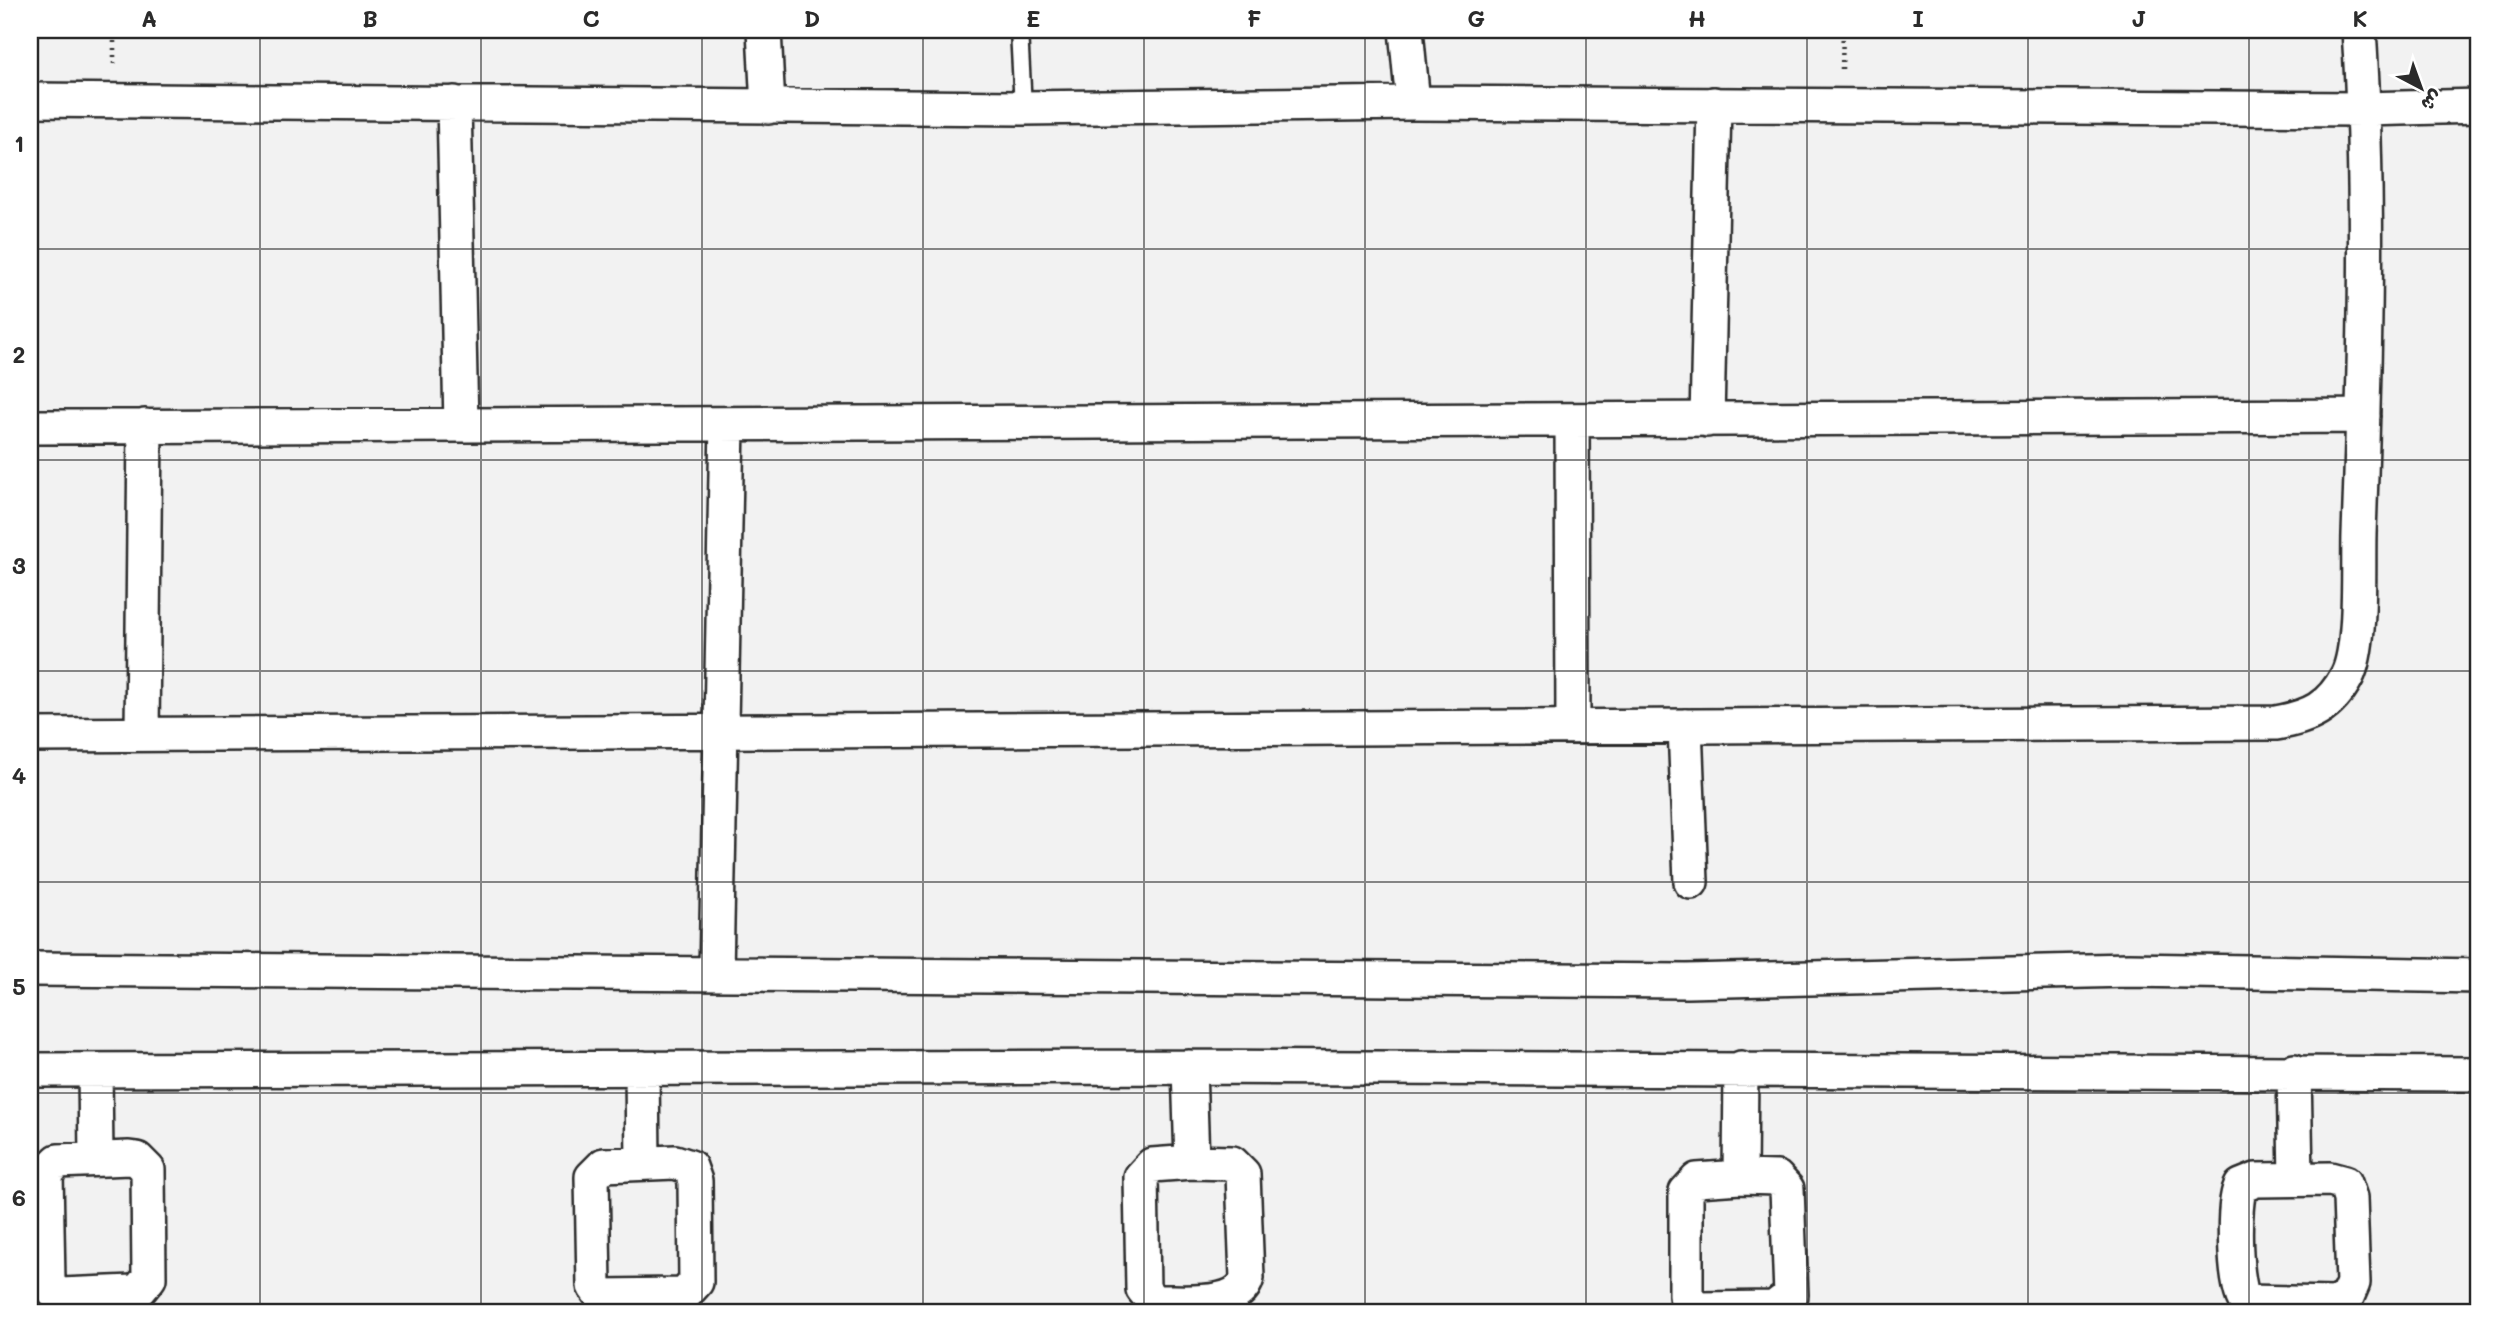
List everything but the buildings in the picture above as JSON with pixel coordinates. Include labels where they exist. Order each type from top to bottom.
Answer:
[{"type":"street","points":[[764,30],[768,107]]},
{"type":"street","points":[[1406,30],[1413,103]]},
{"type":"street","points":[[30,735],[2276,723],[2306,717],[2332,699],[2348,673],[2356,613],[2363,416],[2364,109],[2359,30]]},
{"type":"street","points":[[30,100],[1023,108],[1413,103],[2364,109],[2479,106]]},
{"type":"street","points":[[454,103],[461,425]]},
{"type":"street","points":[[1707,419],[1714,104]]},
{"type":"street","points":[[30,427],[2363,416]]},
{"type":"street","points":[[1572,420],[1573,726]]},
{"type":"street","points":[[716,973],[727,424]]},
{"type":"street","points":[[142,733],[145,426]]},
{"type":"street","points":[[1685,726],[1691,882]]},
{"type":"street","points":[[30,968],[1687,981],[2129,970],[2479,976]]},
{"type":"street","points":[[1189,1067],[1192,1162]]},
{"type":"street","points":[[30,1070],[1189,1067],[2479,1074]]},
{"type":"street","points":[[642,1068],[643,1163]]},
{"type":"street","points":[[1740,1177],[1741,1068]]},
{"type":"street","points":[[95,1070],[96,1159]]},
{"type":"street","points":[[2294,1071],[2297,1179]]},
{"type":"street","points":[[96,1159],[137,1159],[148,1170],[152,1272],[145,1284],[133,1292],[61,1295],[54,1293],[48,1282],[46,1173],[58,1161],[96,1159]]},
{"type":"street","points":[[1192,1162],[1232,1163],[1243,1174],[1247,1278],[1241,1291],[1228,1298],[1157,1302],[1150,1299],[1143,1289],[1141,1177],[1152,1165],[1192,1162]]},
{"type":"street","points":[[643,1163],[683,1163],[694,1173],[698,1276],[692,1288],[679,1295],[607,1298],[597,1292],[594,1286],[592,1177],[604,1165],[643,1163]]},
{"type":"street","points":[[1740,1177],[1777,1178],[1787,1189],[1791,1295],[1774,1308],[1693,1307],[1686,1296],[1686,1192],[1697,1180],[1740,1177]]},
{"type":"street","points":[[2297,1179],[2338,1180],[2349,1190],[2351,1290],[2342,1301],[2335,1304],[2246,1303],[2238,1286],[2237,1193],[2248,1181],[2297,1179]]},
{"type":"lane","points":[[1019,30],[1023,108]]}]
